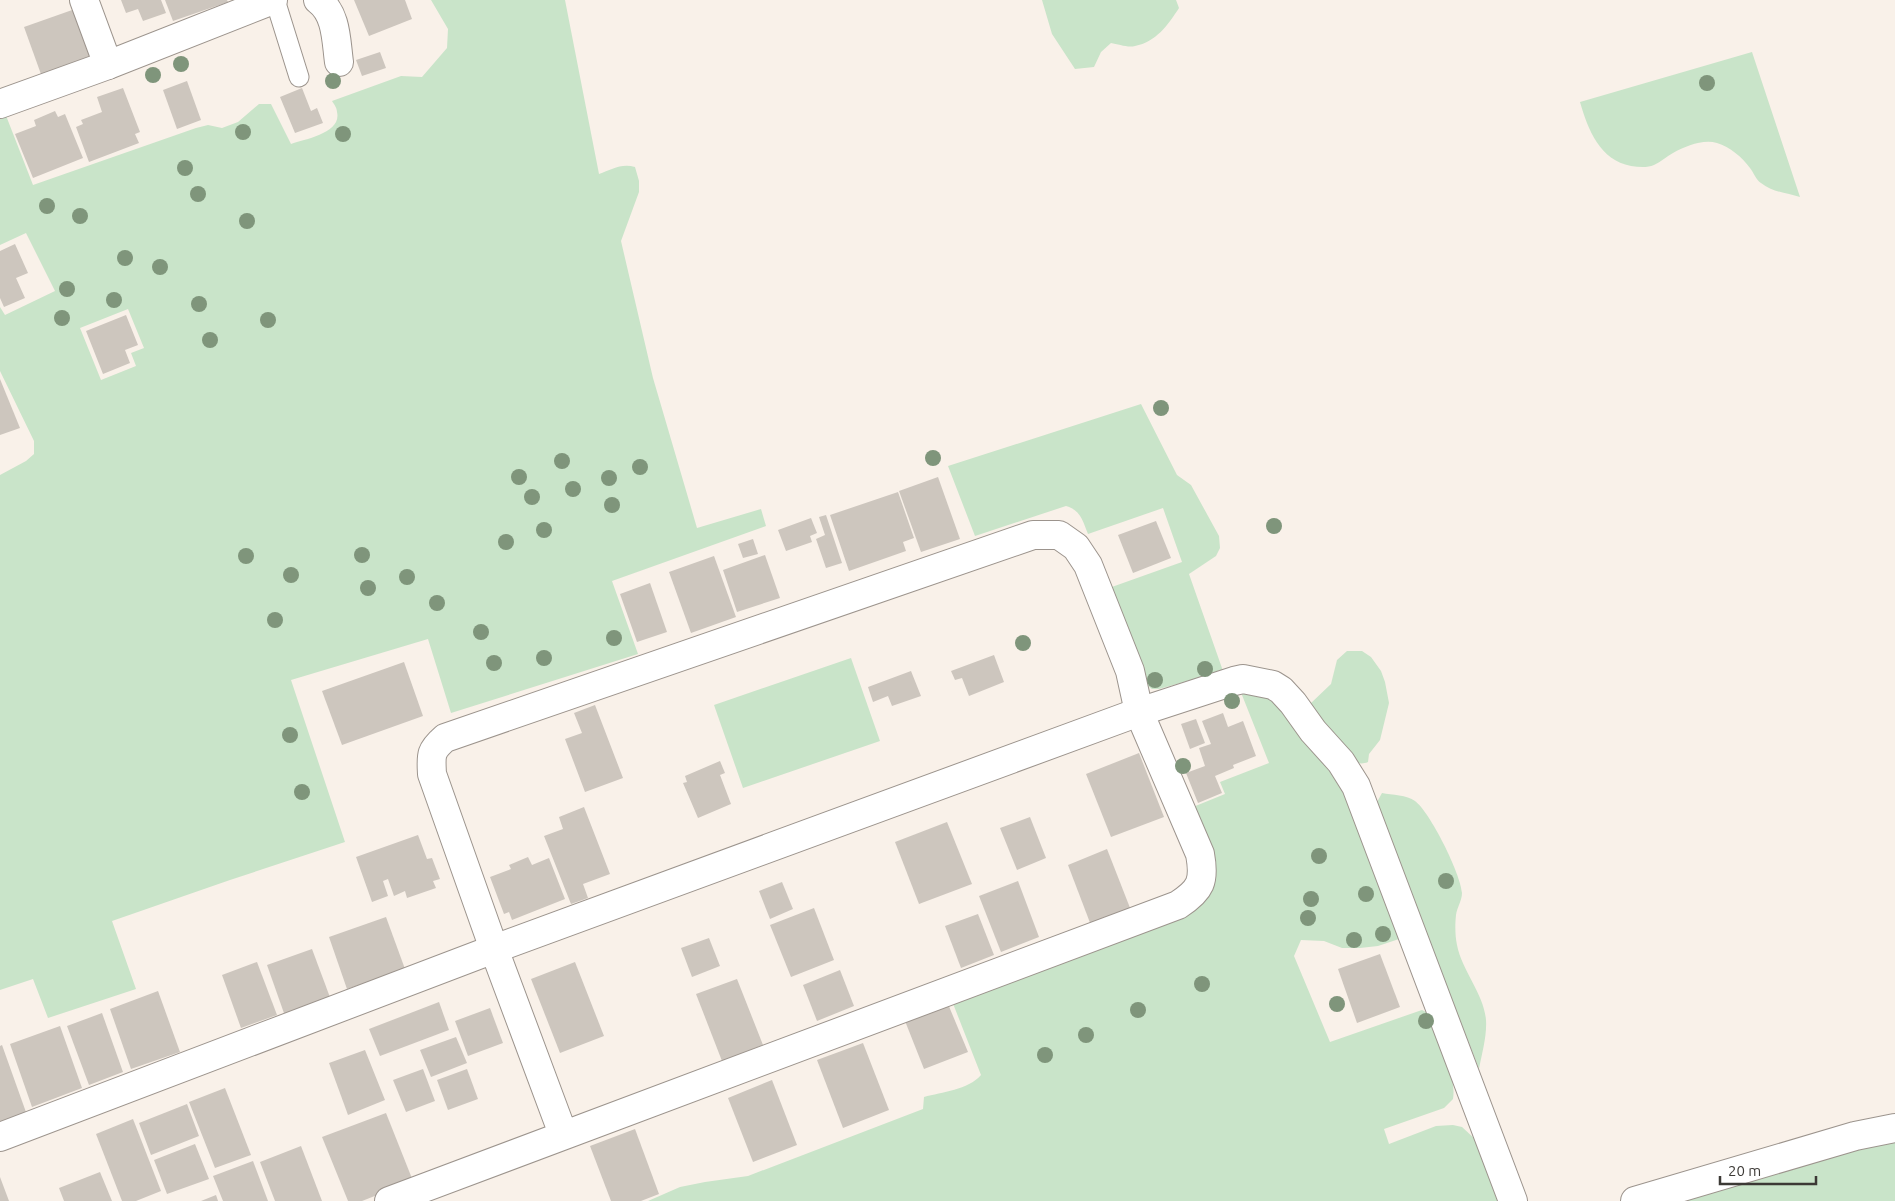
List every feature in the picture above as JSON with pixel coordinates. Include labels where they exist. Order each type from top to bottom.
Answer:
[{"type":"street","points":[[84,0],[108,65]]},
{"type":"street","points":[[318,0],[326,8],[335,30],[338,62]]},
{"type":"street","points":[[0,104],[108,65],[265,1]]},
{"type":"street","points":[[389,1201],[563,1134],[1178,905],[1191,897],[1198,889],[1202,876],[1200,854],[1139,712],[1130,671],[1088,565],[1076,547],[1059,535],[1033,535],[445,738],[434,748],[432,774],[494,949],[563,1134]]},
{"type":"street","points":[[0,1137],[494,949],[1139,712],[1222,684],[1243,679],[1273,685],[1287,695],[1313,732],[1341,762],[1348,773],[1363,803],[1513,1201]]},
{"type":"street","points":[[1635,1201],[1855,1136],[1895,1128]]},
{"type":"lane","points":[[265,1],[300,77]]},
{"type":"green space","points":[[431,0],[565,0],[599,174],[616,168],[630,166],[635,167],[639,181],[639,192],[621,241],[653,378],[697,528],[761,509],[766,526],[612,581],[638,654],[451,713],[428,639],[291,680],[345,842],[112,921],[136,989],[48,1018],[33,979],[0,990],[0,475],[26,461],[34,454],[34,441],[0,371],[0,307],[5,315],[55,291],[26,233],[0,245],[0,115],[5,113],[33,185],[196,128],[208,125],[222,128],[238,122],[259,104],[271,104],[291,144],[322,134],[334,125],[337,119],[337,112],[332,101],[401,76],[422,77],[447,48],[448,29]],"holes":[[[128,309],[144,348],[131,353],[136,366],[101,380],[80,328]]]},
{"type":"green space","points":[[1042,0],[1176,0],[1179,8],[1161,32],[1149,41],[1132,46],[1111,43],[1101,52],[1094,67],[1075,69],[1052,34]]},
{"type":"green space","points":[[1752,52],[1800,197],[1765,186],[1739,156],[1727,147],[1717,143],[1695,144],[1673,153],[1654,165],[1637,167],[1620,163],[1611,157],[1603,150],[1591,133],[1580,102]]},
{"type":"green space","points":[[1141,404],[1177,475],[1191,485],[1219,536],[1220,548],[1216,556],[1189,574],[1223,671],[1159,689],[1152,689],[1145,684],[1109,588],[1182,562],[1163,508],[1088,534],[1078,513],[1066,506],[975,536],[948,466]]},
{"type":"green space","points":[[1347,651],[1362,651],[1371,657],[1381,671],[1389,703],[1380,740],[1369,754],[1368,762],[1363,763],[1350,759],[1310,704],[1331,684],[1337,660]]},
{"type":"green space","points":[[851,658],[880,741],[743,788],[714,705]]},
{"type":"green space","points":[[1240,690],[1266,692],[1339,770],[1399,939],[1378,946],[1360,948],[1342,948],[1324,941],[1301,940],[1294,956],[1330,1042],[1422,1010],[1430,1014],[1450,1068],[1453,1099],[1444,1108],[1384,1129],[1389,1144],[1436,1126],[1453,1125],[1462,1127],[1475,1139],[1501,1201],[648,1201],[680,1187],[748,1176],[923,1109],[924,1097],[962,1087],[976,1080],[981,1075],[952,1001],[1193,907],[1193,807],[1225,794],[1220,782],[1269,763]]},
{"type":"green space","points":[[1382,793],[1408,798],[1415,801],[1421,807],[1429,817],[1444,844],[1456,872],[1462,893],[1456,915],[1457,945],[1463,964],[1481,1001],[1486,1020],[1485,1038],[1479,1069],[1380,814],[1377,802]]},
{"type":"green space","points":[[1895,1139],[1895,1201],[1666,1201]]},
{"type":"building","points":[[121,0],[161,0],[166,13],[143,21],[138,9],[126,13]]},
{"type":"building","points":[[165,0],[227,0],[228,2],[173,21]]},
{"type":"building","points":[[354,0],[405,0],[412,19],[369,36]]},
{"type":"building","points":[[75,9],[93,59],[42,77],[24,27]]},
{"type":"building","points":[[380,52],[386,68],[362,76],[356,60]]},
{"type":"building","points":[[187,81],[201,120],[177,129],[163,90]]},
{"type":"building","points":[[123,88],[140,132],[135,134],[139,143],[89,162],[76,127],[83,124],[81,120],[102,112],[97,97]]},
{"type":"building","points":[[302,88],[311,111],[317,108],[323,123],[295,133],[280,97]]},
{"type":"building","points":[[55,111],[58,117],[65,114],[83,158],[33,178],[15,134],[36,126],[34,120]]},
{"type":"building","points":[[15,244],[28,273],[16,278],[25,298],[4,307],[0,298],[0,251]]},
{"type":"building","points":[[126,315],[138,345],[125,350],[130,363],[103,374],[86,331]]},
{"type":"building","points":[[0,379],[20,428],[0,435]]},
{"type":"building","points":[[938,477],[960,539],[921,552],[899,491]]},
{"type":"building","points":[[898,492],[914,538],[903,542],[906,551],[849,571],[830,515]]},
{"type":"building","points":[[826,515],[842,563],[826,568],[816,539],[825,535],[819,517]]},
{"type":"building","points":[[811,518],[817,533],[810,536],[812,542],[786,551],[778,530]]},
{"type":"building","points":[[1156,521],[1171,558],[1133,573],[1118,535]]},
{"type":"building","points":[[753,539],[758,554],[743,558],[738,544]]},
{"type":"building","points":[[765,555],[780,598],[737,612],[723,570]]},
{"type":"building","points":[[714,556],[736,617],[691,633],[669,572]]},
{"type":"building","points":[[650,583],[667,632],[637,642],[620,594]]},
{"type":"building","points":[[994,655],[1004,682],[969,696],[962,678],[955,680],[951,671]]},
{"type":"building","points":[[404,662],[423,716],[342,745],[322,691]]},
{"type":"building","points":[[911,671],[921,696],[892,706],[888,696],[873,702],[868,687]]},
{"type":"building","points":[[595,705],[623,778],[585,792],[565,739],[582,733],[574,713]]},
{"type":"building","points":[[1223,713],[1228,727],[1243,721],[1256,756],[1233,765],[1234,768],[1215,776],[1222,793],[1198,803],[1186,773],[1205,766],[1199,748],[1211,744],[1202,721]]},
{"type":"building","points":[[1196,719],[1205,743],[1190,749],[1181,724]]},
{"type":"building","points":[[1139,753],[1164,817],[1111,837],[1086,774]]},
{"type":"building","points":[[720,761],[725,773],[720,775],[731,804],[698,818],[683,783],[687,782],[685,776]]},
{"type":"building","points":[[584,807],[610,874],[583,884],[588,898],[571,904],[544,836],[563,829],[559,817]]},
{"type":"building","points":[[1030,817],[1046,858],[1017,870],[1000,828]]},
{"type":"building","points":[[947,822],[972,884],[919,904],[895,842]]},
{"type":"building","points":[[418,835],[427,859],[432,858],[440,879],[433,881],[436,888],[407,898],[405,891],[394,896],[388,879],[383,881],[388,896],[372,902],[356,857]]},
{"type":"building","points":[[1107,849],[1132,913],[1092,928],[1068,865]]},
{"type":"building","points":[[528,857],[532,865],[549,858],[565,899],[512,920],[509,912],[504,914],[490,877],[511,869],[509,865]]},
{"type":"building","points":[[1018,881],[1039,937],[1001,952],[979,896]]},
{"type":"building","points":[[782,882],[793,909],[770,919],[759,891]]},
{"type":"building","points":[[814,908],[834,960],[791,977],[770,925]]},
{"type":"building","points":[[978,914],[994,955],[961,968],[945,926]]},
{"type":"building","points":[[386,917],[405,969],[347,989],[329,937]]},
{"type":"building","points":[[709,938],[720,966],[692,977],[681,948]]},
{"type":"building","points":[[312,949],[331,1000],[285,1016],[267,965]]},
{"type":"building","points":[[1380,954],[1400,1007],[1357,1023],[1338,969]]},
{"type":"building","points":[[257,962],[277,1015],[241,1028],[222,975]]},
{"type":"building","points":[[575,962],[604,1036],[560,1053],[531,979]]},
{"type":"building","points":[[840,970],[854,1006],[817,1021],[803,985]]},
{"type":"building","points":[[737,979],[763,1045],[722,1061],[696,994]]},
{"type":"building","points":[[158,991],[180,1052],[131,1069],[110,1009]]},
{"type":"building","points":[[439,1002],[449,1030],[380,1056],[369,1029]]},
{"type":"building","points":[[948,1004],[968,1052],[924,1069],[905,1021]]},
{"type":"building","points":[[490,1008],[503,1043],[468,1056],[455,1021]]},
{"type":"building","points":[[102,1013],[123,1072],[89,1085],[67,1026]]},
{"type":"building","points":[[60,1026],[82,1088],[32,1107],[10,1044]]},
{"type":"building","points":[[456,1037],[467,1063],[431,1077],[420,1050]]},
{"type":"building","points":[[863,1043],[889,1110],[843,1128],[817,1060]]},
{"type":"building","points":[[2,1045],[27,1115],[0,1125],[0,1046]]},
{"type":"building","points":[[365,1050],[385,1100],[348,1115],[329,1063]]},
{"type":"building","points":[[423,1069],[435,1101],[406,1112],[393,1080]]},
{"type":"building","points":[[467,1069],[478,1099],[448,1110],[437,1080]]},
{"type":"building","points":[[772,1080],[797,1145],[753,1162],[728,1098]]},
{"type":"building","points":[[225,1088],[251,1155],[215,1168],[189,1102]]},
{"type":"building","points":[[187,1104],[199,1136],[151,1155],[139,1123]]},
{"type":"building","points":[[386,1113],[413,1181],[362,1201],[348,1201],[322,1137]]},
{"type":"building","points":[[133,1119],[161,1191],[136,1201],[122,1201],[96,1134]]},
{"type":"building","points":[[635,1129],[659,1194],[641,1201],[611,1201],[590,1146]]},
{"type":"building","points":[[195,1144],[209,1179],[167,1194],[154,1160]]},
{"type":"building","points":[[301,1146],[322,1201],[275,1201],[260,1162]]},
{"type":"building","points":[[253,1161],[268,1201],[223,1201],[213,1176]]},
{"type":"building","points":[[100,1172],[112,1201],[64,1201],[59,1188]]},
{"type":"building","points":[[0,1177],[9,1201],[0,1201]]},
{"type":"building","points":[[216,1195],[218,1201],[201,1201]]}]
